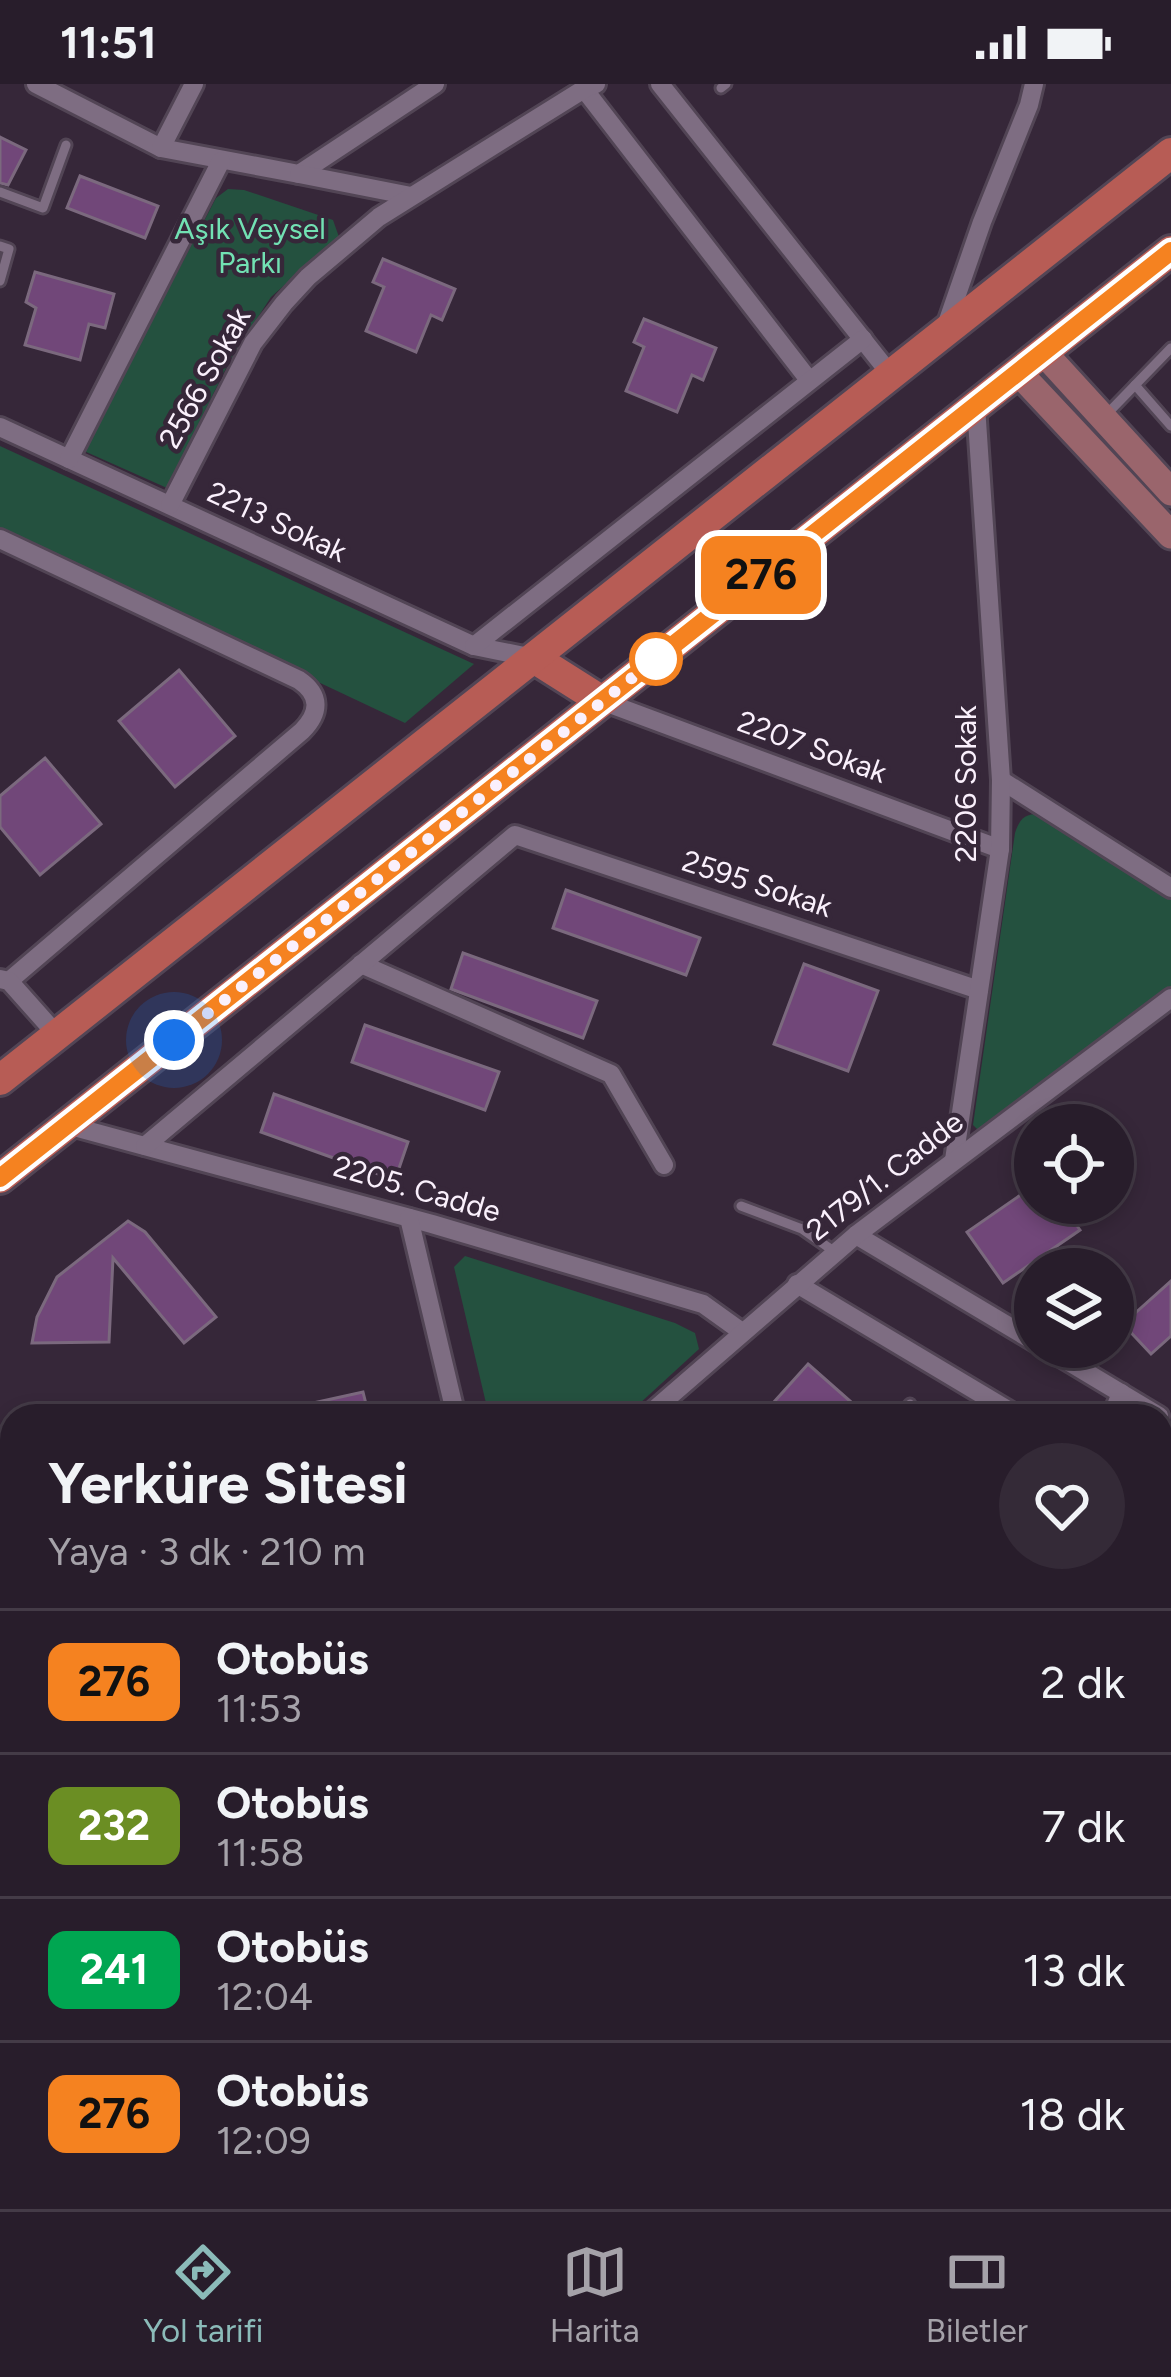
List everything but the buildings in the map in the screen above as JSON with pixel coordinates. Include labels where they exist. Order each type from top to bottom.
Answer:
[{"type":"main road","points":[[0,1080],[1171,153]]},
{"type":"main road","points":[[0,1178],[1171,251]]},
{"type":"main road","points":[[534,658],[602,701]]},
{"type":"street","points":[[36,84],[161,148],[411,196]]},
{"type":"street","points":[[161,148],[194,84]]},
{"type":"street","points":[[660,84],[891,375]]},
{"type":"street","points":[[944,333],[1034,84]]},
{"type":"street","points":[[299,175],[423,87]]},
{"type":"street","points":[[590,87],[809,380]]},
{"type":"street","name":"2566 Sokak","points":[[170,505],[253,343],[284,302],[356,235],[411,196],[590,87]]},
{"type":"street","points":[[69,459],[221,161]]},
{"type":"street","points":[[474,646],[862,339]]},
{"type":"street","points":[[1030,362],[1103,418],[1171,492]]},
{"type":"street","points":[[1030,362],[1171,535]]},
{"type":"street","name":"2206 Sokak","points":[[954,1160],[1000,849],[1001,780],[976,406]]},
{"type":"street","name":"2213 Sokak","points":[[0,427],[474,646],[534,658]]},
{"type":"street","points":[[0,539],[299,680],[315,695],[317,705],[302,731],[4,980],[57,1035]]},
{"type":"street","name":"2207 Sokak","points":[[602,701],[1000,849]]},
{"type":"street","points":[[1001,780],[1171,888]]},
{"type":"street","name":"2595 Sokak","points":[[361,964],[515,835],[979,990]]},
{"type":"street","points":[[145,1146],[361,964],[610,1074],[664,1165]]},
{"type":"street","name":"2179/1. Cadde","points":[[660,1404],[856,1235],[1170,1000]]},
{"type":"street","name":"2205. Cadde","points":[[67,1125],[409,1217],[703,1304],[742,1332]]},
{"type":"street","points":[[409,1217],[453,1404]]},
{"type":"street","points":[[856,1235],[1014,1329]]},
{"type":"street","points":[[797,1284],[998,1404]]},
{"type":"street","points":[[1078,1368],[1139,1404]]},
{"type":"street","points":[[1117,1404],[1121,1394]]},
{"type":"lane","points":[[0,192],[43,208],[66,145]]},
{"type":"lane","points":[[0,246],[9,249],[0,281]]},
{"type":"lane","points":[[1103,418],[1171,348]]},
{"type":"lane","points":[[1135,386],[1171,426]]},
{"type":"lane","points":[[741,1206],[802,1229],[835,1252]]},
{"type":"green space","name":"Aşık Veysel Parkı","points":[[228,189],[333,220],[339,237],[271,297],[229,362],[167,488],[84,451],[216,198]]},
{"type":"green space","points":[[0,446],[474,664],[405,723],[0,532]]},
{"type":"green space","points":[[1027,816],[1046,816],[1171,899],[1171,990],[977,1129],[973,1125],[1015,833]]},
{"type":"green space","points":[[465,1256],[675,1323],[695,1333],[699,1349],[639,1404],[486,1404],[454,1267]]},
{"type":"bus line","name":"276","points":[[0,1178],[1171,251]]},
{"type":"route","points":[[174,1040],[656,659]]}]
